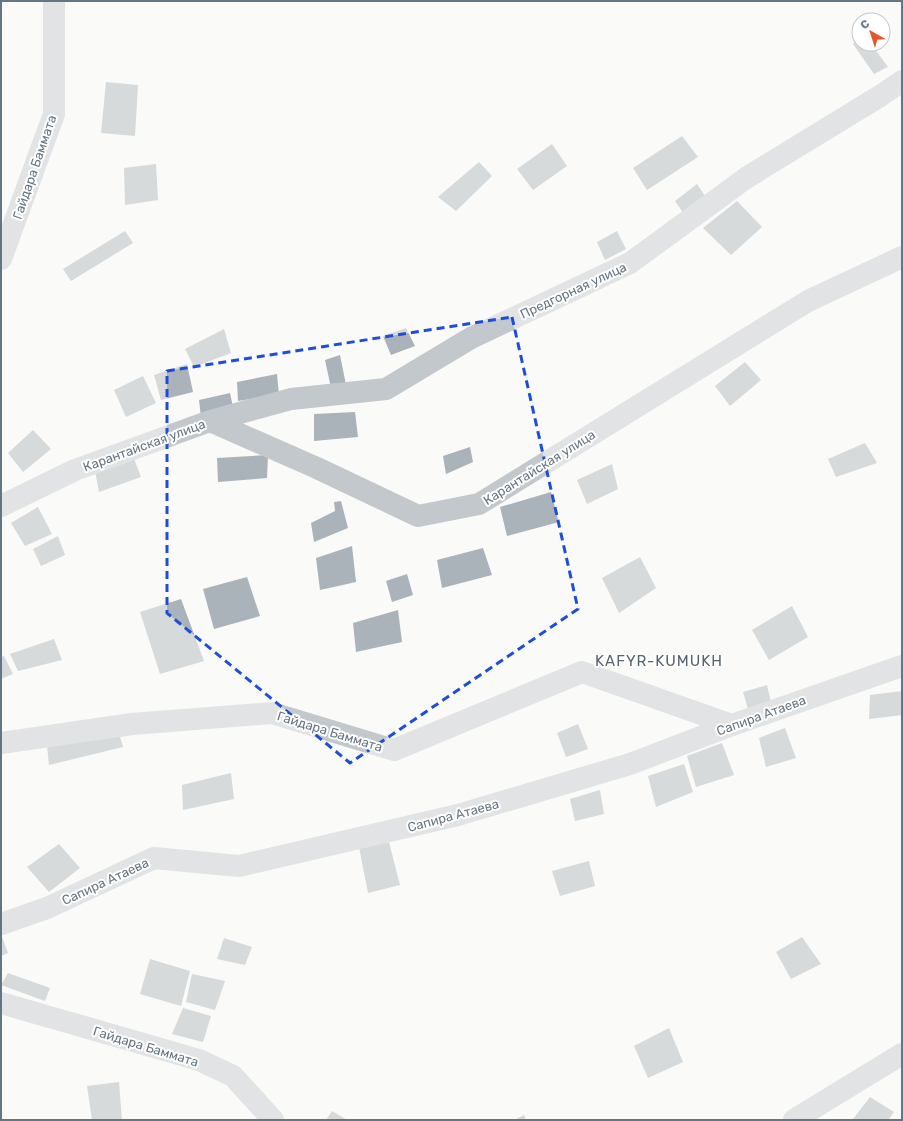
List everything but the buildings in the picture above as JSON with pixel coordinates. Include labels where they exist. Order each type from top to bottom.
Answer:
[{"type":"street","name":"Гайдара Баммата","points":[[1,259],[54,114],[54,1]]},
{"type":"street","name":"Предгорная улица","points":[[210,421],[291,399],[386,389],[471,338],[630,263],[746,178],[902,81]]},
{"type":"street","name":"Карантайская улица","points":[[1,506],[75,470],[210,421],[317,468],[418,516],[479,504],[808,301],[902,257]]},
{"type":"street","name":"Сапира Атаева","points":[[1,924],[47,908],[154,858],[239,866],[458,815],[630,764],[732,725],[902,666]]},
{"type":"street","name":"Гайдара Баммата","points":[[1,743],[132,724],[272,713],[394,750],[582,672],[732,725]]},
{"type":"street","name":"Гайдара Баммата","points":[[1,1003],[199,1060],[233,1076],[273,1120]]},
{"type":"street","points":[[794,1120],[902,1054]]},
{"type":"highlighted area","points":[[512,317],[578,609],[350,763],[167,613],[167,371]]},
{"type":"district","name":"KAFYR-KUMUKH","points":[[659,661]]}]
